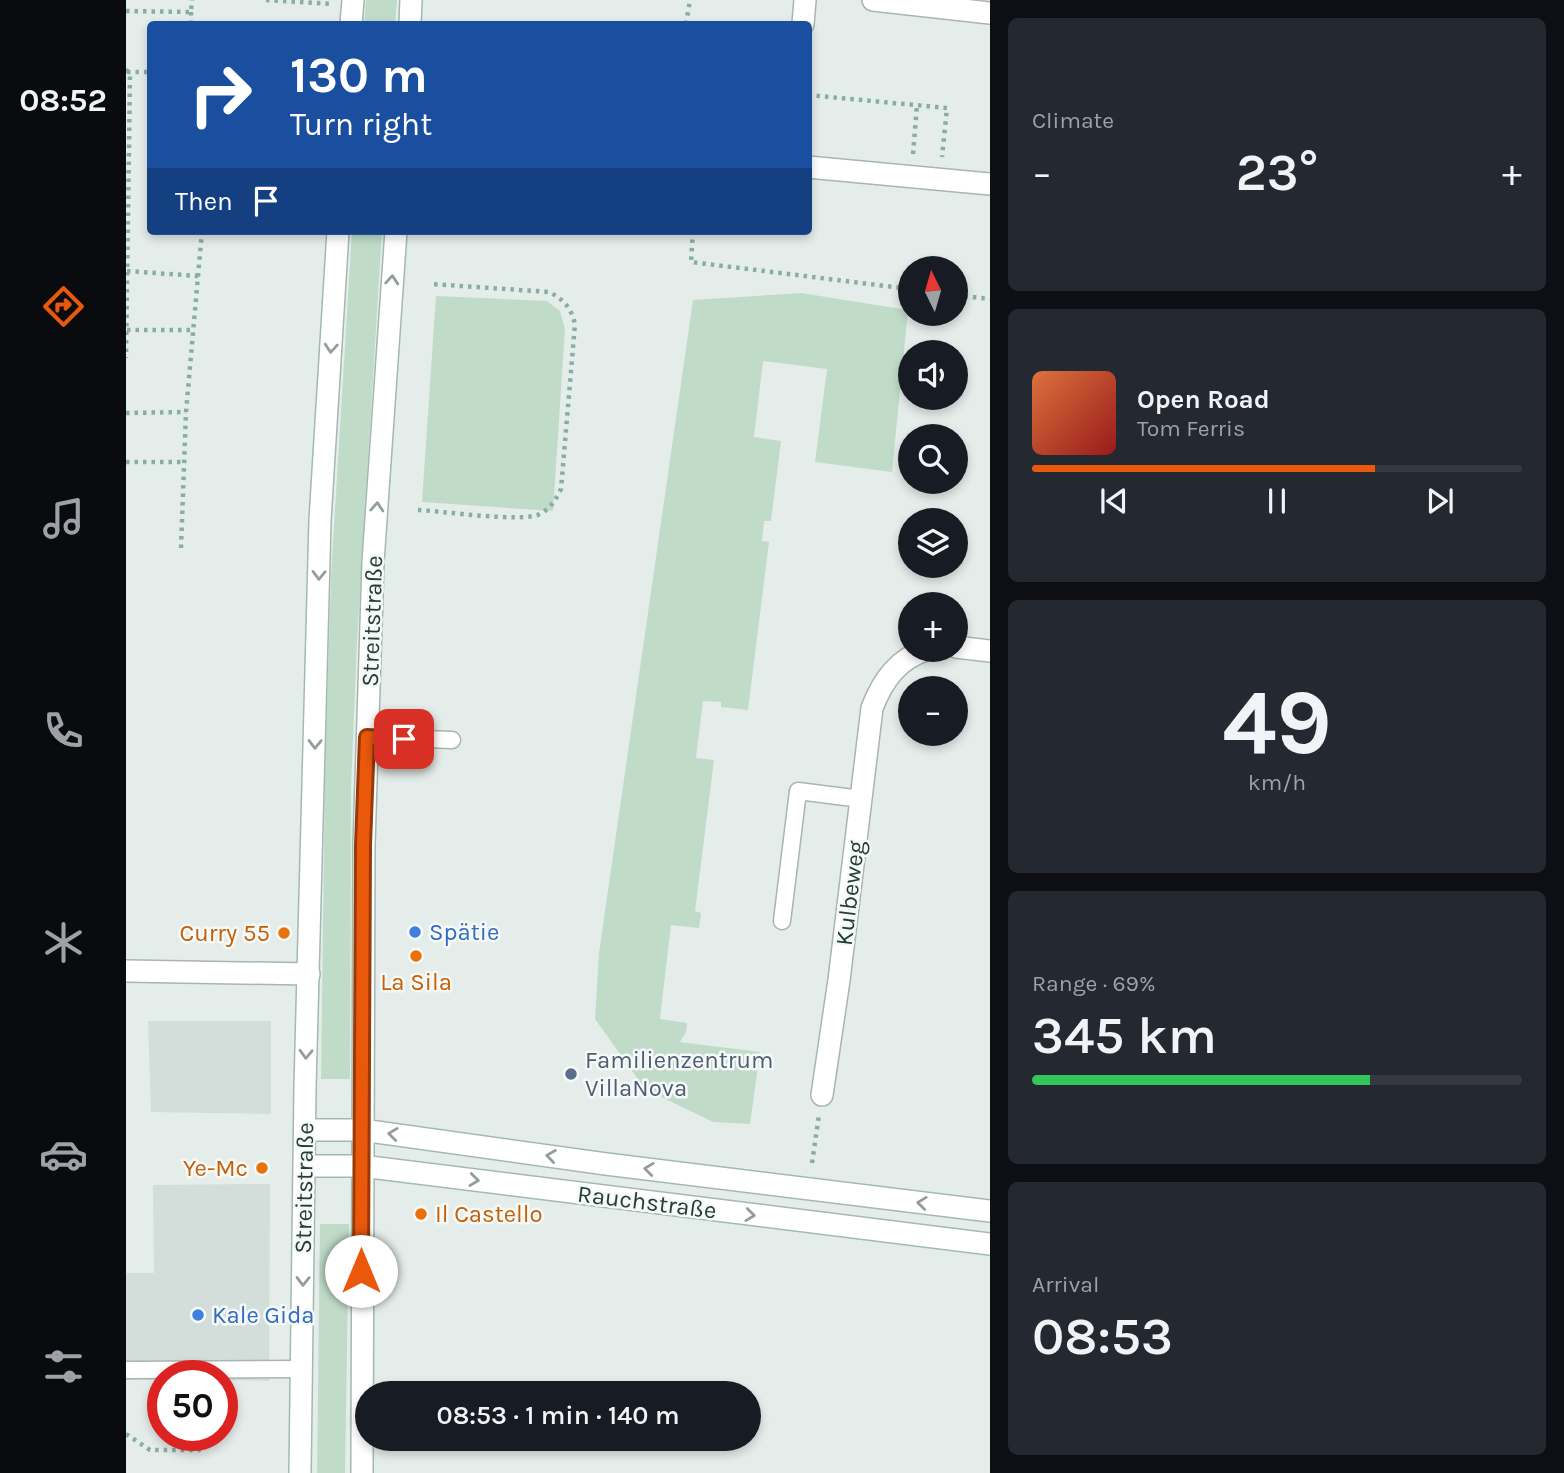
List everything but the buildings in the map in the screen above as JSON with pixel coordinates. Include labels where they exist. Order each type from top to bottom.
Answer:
[{"type":"main road","points":[[410,21],[411,0]]},
{"type":"main road","points":[[803,21],[805,0]]},
{"type":"main road","points":[[873,0],[990,13]]},
{"type":"main road","points":[[812,167],[990,184]]},
{"type":"main road","name":"Streitstraße","points":[[300,1473],[304,1166],[320,520],[338,235]]},
{"type":"main road","name":"Streitstraße","points":[[362,1473],[363,845],[373,562],[396,235]]},
{"type":"main road","points":[[968,648],[990,651]]},
{"type":"main road","name":"Kulbeweg","points":[[822,1095],[839,980],[872,708],[881,684],[905,662]]},
{"type":"main road","points":[[126,971],[309,974]]},
{"type":"main road","name":"Rauchstraße","points":[[305,1130],[362,1130],[606,1164],[990,1211]]},
{"type":"main road","name":"Rauchstraße","points":[[304,1166],[362,1166],[990,1244]]},
{"type":"lane","points":[[367,737],[452,740]]},
{"type":"lane","points":[[782,921],[798,791],[861,799]]},
{"type":"lane","points":[[126,1370],[302,1369]]},
{"type":"path","points":[[191,21],[192,0]]},
{"type":"path","points":[[266,0],[352,10]]},
{"type":"path","points":[[686,21],[690,0]]},
{"type":"path","points":[[126,11],[191,12]]},
{"type":"path","points":[[126,71],[147,72]]},
{"type":"path","points":[[126,71],[130,76],[126,358]]},
{"type":"path","points":[[812,95],[947,108],[940,179]]},
{"type":"path","points":[[915,135],[917,105]]},
{"type":"path","points":[[181,548],[191,330],[202,235]]},
{"type":"path","points":[[693,235],[691,262],[898,288]]},
{"type":"path","points":[[127,271],[198,276]]},
{"type":"path","points":[[418,510],[521,517],[538,515],[554,503],[561,489],[575,324],[572,312],[561,298],[549,292],[432,284]]},
{"type":"path","points":[[968,296],[990,299]]},
{"type":"path","points":[[127,330],[191,330]]},
{"type":"path","points":[[126,412],[186,412]]},
{"type":"path","points":[[126,462],[184,462]]},
{"type":"path","points":[[812,1163],[822,1095]]},
{"type":"path","points":[[126,1434],[147,1448]]},
{"type":"shaded area","points":[[148,1021],[271,1021],[271,1114],[151,1112]]},
{"type":"shaded area","points":[[270,1184],[269,1381],[238,1380],[238,1360],[147,1360],[147,1380],[126,1380],[126,1273],[154,1273],[153,1185]]},
{"type":"green space","points":[[366,0],[397,0],[395,21],[364,21]]},
{"type":"green space","points":[[352,235],[382,235],[357,641],[351,788],[350,1079],[321,1079],[325,770],[331,576]]},
{"type":"green space","points":[[801,293],[898,308],[898,326],[906,326],[905,340],[898,340],[898,410],[892,472],[815,462],[827,369],[763,361],[754,437],[781,441],[771,521],[764,521],[762,541],[769,542],[748,710],[721,707],[721,702],[703,701],[696,758],[714,760],[695,911],[701,913],[699,928],[671,925],[660,1019],[687,1023],[686,1032],[680,1042],[760,1052],[750,1124],[713,1122],[645,1089],[595,1019],[599,953],[693,300]]},
{"type":"green space","points":[[436,296],[547,301],[560,311],[565,329],[553,511],[422,502]]},
{"type":"green space","points":[[320,1224],[349,1224],[345,1473],[317,1473]]},
{"type":"place","name":"Spätie","points":[[415,932]]},
{"type":"place","name":"Curry 55","points":[[284,933]]},
{"type":"place","name":"La Sila","points":[[416,956]]},
{"type":"place","name":"Familienzentrum VillaNova","points":[[571,1074]]},
{"type":"place","name":"Ye-Mc","points":[[262,1168]]},
{"type":"place","name":"Il Castello","points":[[421,1214]]},
{"type":"place","name":"Kale Gida","points":[[198,1315]]},
{"type":"route","points":[[361,1271],[363,845],[367,737],[404,739]]}]
